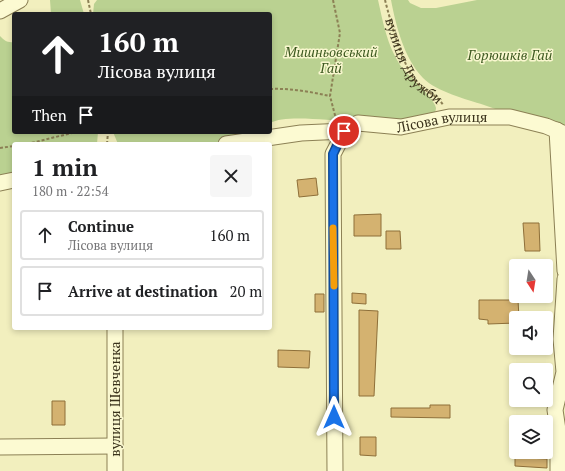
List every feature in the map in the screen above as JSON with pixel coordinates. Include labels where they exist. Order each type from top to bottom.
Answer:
[{"type":"street","points":[[0,11],[20,0]]},
{"type":"street","name":"Лісова вулиця","points":[[344,131],[358,123],[401,127],[448,117],[510,118],[546,126],[561,132]]},
{"type":"street","points":[[240,142],[301,133],[344,131],[333,154],[335,471]]},
{"type":"street","points":[[561,132],[565,271]]},
{"type":"street","points":[[0,183],[12,180]]},
{"type":"street","points":[[558,471],[558,430],[555,410],[564,372],[561,339],[565,279]]},
{"type":"street","name":"вулиця Шевченка","points":[[114,330],[115,471]]},
{"type":"street","points":[[0,447],[115,446]]},
{"type":"path","points":[[88,0],[91,12]]},
{"type":"path","points":[[334,0],[340,33],[330,96],[338,127],[344,131]]},
{"type":"path","name":"вулиця Дружби","points":[[385,0],[397,41],[412,77],[424,90],[440,100],[448,117]]},
{"type":"path","points":[[272,89],[277,88],[330,96]]},
{"type":"path","points":[[35,142],[68,134]]},
{"type":"path","points":[[0,148],[12,146]]},
{"type":"green space","points":[[50,0],[80,0],[83,12],[51,12]]},
{"type":"green space","name":"Мишньовський Гай","points":[[97,0],[378,0],[392,50],[404,70],[431,98],[436,110],[427,121],[350,121],[297,118],[277,120],[272,122],[272,12],[93,12],[94,4]]},
{"type":"green space","name":"Горюшків Гай","points":[[391,0],[408,0],[410,3],[421,8],[436,8],[477,0],[565,0],[565,134],[444,91],[429,83],[416,70],[406,51],[398,31]]},
{"type":"green space","points":[[0,36],[8,42],[12,42],[12,134],[98,134],[97,142],[12,142],[12,175],[0,178]]},
{"type":"green space","points":[[114,134],[256,134],[230,142],[117,142]]},
{"type":"building","points":[[316,178],[318,195],[299,197],[297,180]]},
{"type":"building","points":[[381,214],[381,236],[354,236],[354,215]]},
{"type":"building","points":[[523,223],[539,223],[540,251],[525,251]]},
{"type":"building","points":[[386,231],[400,231],[401,249],[386,249]]},
{"type":"building","points":[[352,293],[366,294],[366,304],[352,303]]},
{"type":"building","points":[[315,294],[324,294],[324,312],[315,312]]},
{"type":"building","points":[[479,300],[509,300],[509,303],[518,303],[519,311],[509,311],[509,323],[488,324],[488,320],[479,319]]},
{"type":"building","points":[[359,310],[378,311],[374,396],[359,396]]},
{"type":"building","points":[[278,350],[310,351],[309,368],[278,367]]},
{"type":"building","points":[[52,401],[65,401],[65,425],[52,425]]},
{"type":"building","points":[[430,405],[450,405],[450,418],[391,417],[391,408],[430,408]]},
{"type":"building","points":[[360,437],[376,437],[376,456],[360,455]]},
{"type":"building","points":[[515,459],[547,459],[547,468],[515,466]]},
{"type":"slow traffic","points":[[333,228],[334,286]]},
{"type":"route","points":[[334,417],[333,154],[344,131]]}]
